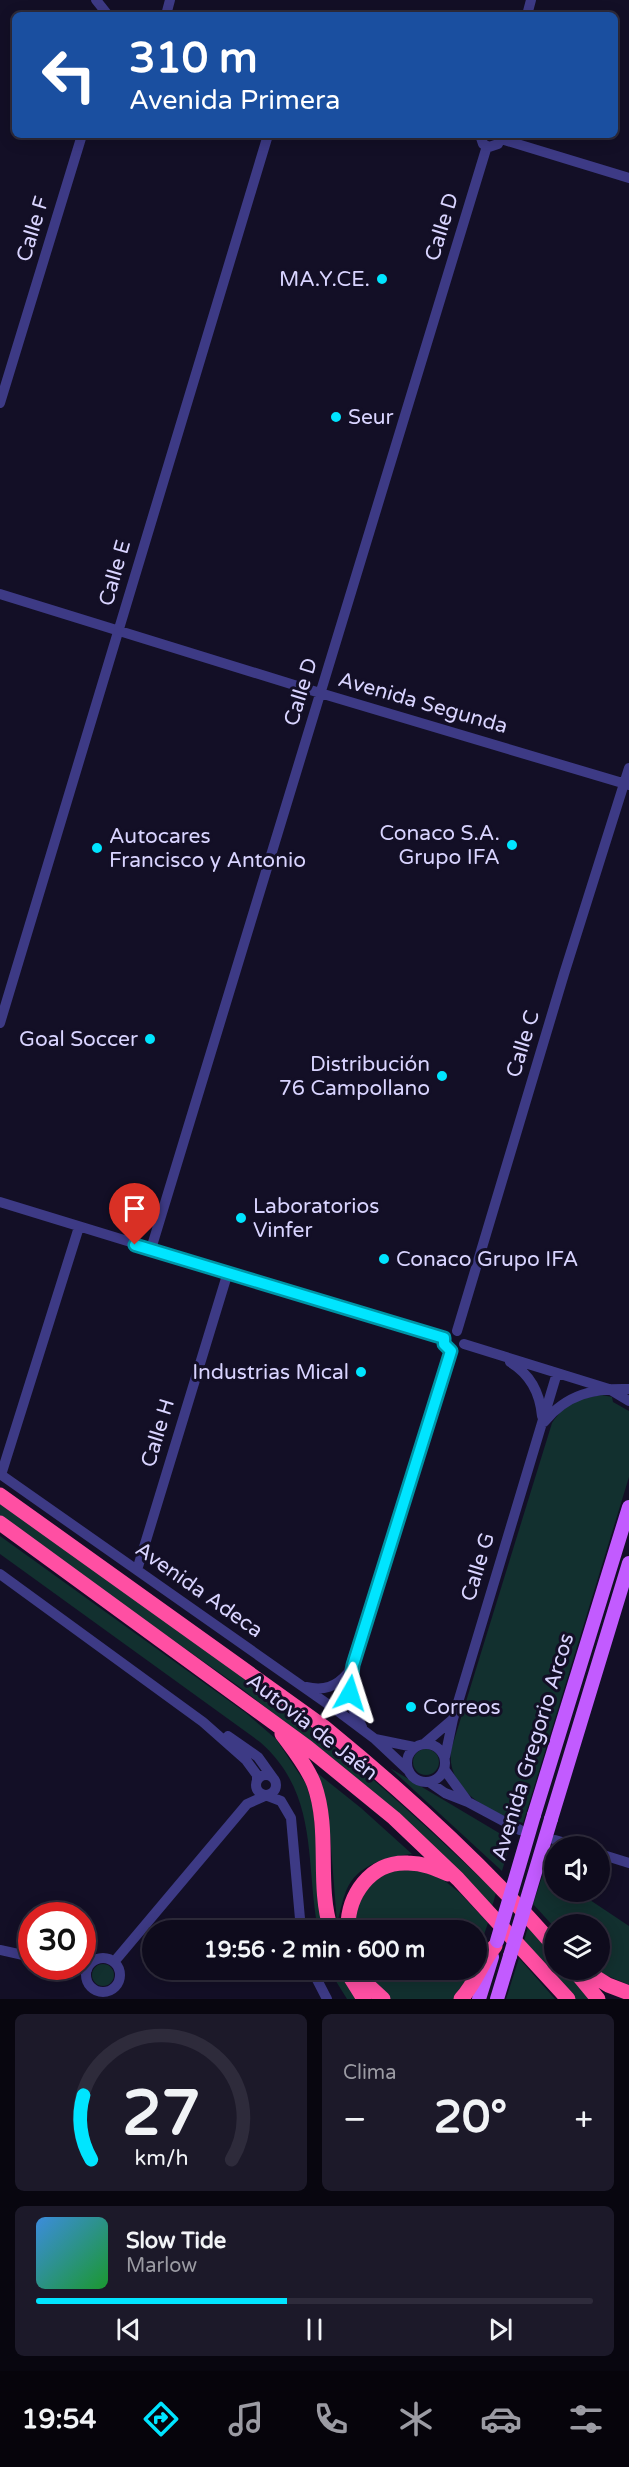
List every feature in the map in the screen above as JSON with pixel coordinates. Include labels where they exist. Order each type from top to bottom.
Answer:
[{"type":"highway","name":"Autovía de Jaén","points":[[0,1495],[324,1727],[369,1764],[495,1882],[544,1935]]},
{"type":"highway","name":"Autovía de Jaén","points":[[0,1523],[273,1721],[394,1818],[458,1879],[568,1999]]},
{"type":"highway","points":[[273,1721],[302,1762],[314,1784],[321,1811],[326,1904],[329,1920]]},
{"type":"highway","points":[[324,1727],[375,1765],[496,1875],[544,1925]]},
{"type":"highway","points":[[348,1920],[353,1896],[373,1875],[383,1869],[407,1862],[431,1867],[458,1879]]},
{"type":"highway","points":[[461,1999],[472,1986],[485,1958],[496,1943]]},
{"type":"highway","points":[[352,1980],[364,1999]]},
{"type":"highway","points":[[365,1980],[383,1999]]},
{"type":"highway","points":[[582,1980],[598,1999]]},
{"type":"highway","points":[[600,1980],[629,1993]]},
{"type":"main road","name":"Avenida Gregorio Arcos","points":[[479,1999],[629,1507]]},
{"type":"main road","name":"Avenida Gregorio Arcos","points":[[497,1999],[629,1563]]},
{"type":"street","points":[[96,0],[106,12]]},
{"type":"street","name":"Calle F","points":[[0,403],[81,138]]},
{"type":"street","name":"Calle E","points":[[0,1023],[267,138]]},
{"type":"street","points":[[480,138],[487,146],[495,146],[501,138]]},
{"type":"street","points":[[505,138],[629,177]]},
{"type":"street","name":"Calle D","points":[[151,1250],[487,146]]},
{"type":"street","name":"Avenida Segunda","points":[[0,594],[320,693],[627,784]]},
{"type":"street","name":"Calle C","points":[[457,1331],[564,974],[627,784],[629,768]]},
{"type":"street","points":[[0,1202],[444,1338]]},
{"type":"street","points":[[1,1474],[79,1227]]},
{"type":"street","name":"Calle H","points":[[137,1570],[228,1272]]},
{"type":"street","points":[[457,1331],[463,1336],[464,1344],[461,1350],[451,1351],[444,1344],[444,1338],[449,1332],[457,1331]]},
{"type":"street","points":[[464,1344],[609,1389],[629,1401]]},
{"type":"street","points":[[339,1712],[340,1699],[353,1665],[451,1351]]},
{"type":"street","name":"Calle G","points":[[495,1353],[517,1366],[531,1381],[539,1395],[542,1423]]},
{"type":"street","name":"Calle G","points":[[444,1763],[453,1719],[557,1373]]},
{"type":"street","points":[[609,1389],[629,1389]]},
{"type":"street","name":"Calle G","points":[[542,1423],[570,1398],[590,1391],[609,1389]]},
{"type":"street","name":"Avenida Adeca","points":[[1,1474],[339,1712],[375,1739],[408,1770]]},
{"type":"street","points":[[0,1574],[203,1722],[258,1757],[273,1778],[276,1789],[267,1796],[247,1804]]},
{"type":"street","points":[[302,1686],[330,1688],[342,1680],[353,1665]]},
{"type":"street","points":[[353,1665],[350,1699],[353,1712],[365,1733]]},
{"type":"street","points":[[339,1712],[343,1711],[350,1699]]},
{"type":"street","points":[[453,1719],[419,1745],[407,1758],[408,1770],[415,1779],[429,1782],[453,1797],[468,1802],[520,1830]]},
{"type":"street","points":[[114,1962],[247,1804],[256,1783],[257,1774],[246,1760],[203,1722]]},
{"type":"street","name":"Avenida Adeca","points":[[375,1739],[419,1745]]},
{"type":"street","points":[[419,1745],[439,1749],[444,1763],[468,1802]]},
{"type":"street","points":[[429,1782],[441,1775],[444,1763]]},
{"type":"street","points":[[256,1783],[265,1775],[273,1778]]},
{"type":"street","points":[[256,1783],[260,1794],[281,1801],[291,1818],[300,1920]]},
{"type":"street","points":[[610,1857],[629,1863]]},
{"type":"street","points":[[0,1950],[18,1954]]},
{"type":"street","points":[[87,1980],[97,1995],[116,1986],[120,1973],[114,1962],[105,1958],[96,1959]]},
{"type":"street","points":[[317,1980],[327,1999]]},
{"type":"green space","points":[[602,1395],[612,1397],[613,1402],[629,1411],[629,1477],[523,1823],[484,1806],[463,1788],[451,1764],[451,1750],[552,1423],[563,1410],[574,1402]]},
{"type":"green space","points":[[0,1503],[287,1709],[368,1775],[496,1893],[492,1907],[342,1768],[241,1688],[0,1518]]},
{"type":"green space","points":[[0,1536],[246,1713],[276,1739],[306,1784],[313,1807],[324,1920],[316,1920],[306,1829],[301,1806],[292,1783],[279,1762],[260,1742],[0,1554]]},
{"type":"green space","points":[[426,1749],[435,1753],[439,1762],[435,1771],[426,1775],[417,1771],[413,1762],[417,1753]]},
{"type":"green space","points":[[311,1768],[361,1808],[412,1854],[383,1860],[357,1874],[346,1891],[338,1920],[330,1835],[322,1792]]},
{"type":"green space","points":[[390,1768],[511,1840],[502,1871]]},
{"type":"green space","points":[[403,1867],[436,1874],[460,1893],[485,1920],[354,1920],[356,1903],[373,1878]]},
{"type":"green space","points":[[544,1871],[544,1902],[593,1902],[629,1926],[629,1985],[610,1977],[610,1914],[544,1914],[544,1916],[533,1904]]},
{"type":"green space","points":[[528,1927],[544,1945],[544,1964],[524,1941]]},
{"type":"green space","points":[[519,1958],[555,1999],[506,1999]]},
{"type":"green space","points":[[99,1965],[107,1965],[113,1971],[113,1979],[107,1985],[99,1985],[94,1980],[96,1980],[96,1968]]},
{"type":"green space","points":[[335,1980],[346,1980],[357,1999],[347,1999]]},
{"type":"green space","points":[[373,1980],[466,1980],[454,1999],[390,1999]]},
{"type":"green space","points":[[558,1980],[574,1980],[590,1999],[574,1999]]},
{"type":"place","name":"MA.Y.CE.","points":[[382,279]]},
{"type":"place","name":"Seur","points":[[336,417]]},
{"type":"place","name":"Conaco S.A. Grupo IFA","points":[[512,845]]},
{"type":"place","name":"Autocares Francisco y Antonio","points":[[97,848]]},
{"type":"place","name":"Goal Soccer","points":[[150,1039]]},
{"type":"place","name":"Distribución 76 Campollano","points":[[442,1076]]},
{"type":"place","name":"Laboratorios Vinfer","points":[[241,1218]]},
{"type":"place","name":"Conaco Grupo IFA","points":[[384,1259]]},
{"type":"place","name":"Industrias Mical","points":[[361,1372]]},
{"type":"place","name":"Correos","points":[[411,1707]]},
{"type":"route","points":[[135,1245],[427,1332],[444,1338],[444,1344],[451,1351],[353,1665],[350,1693]]}]
